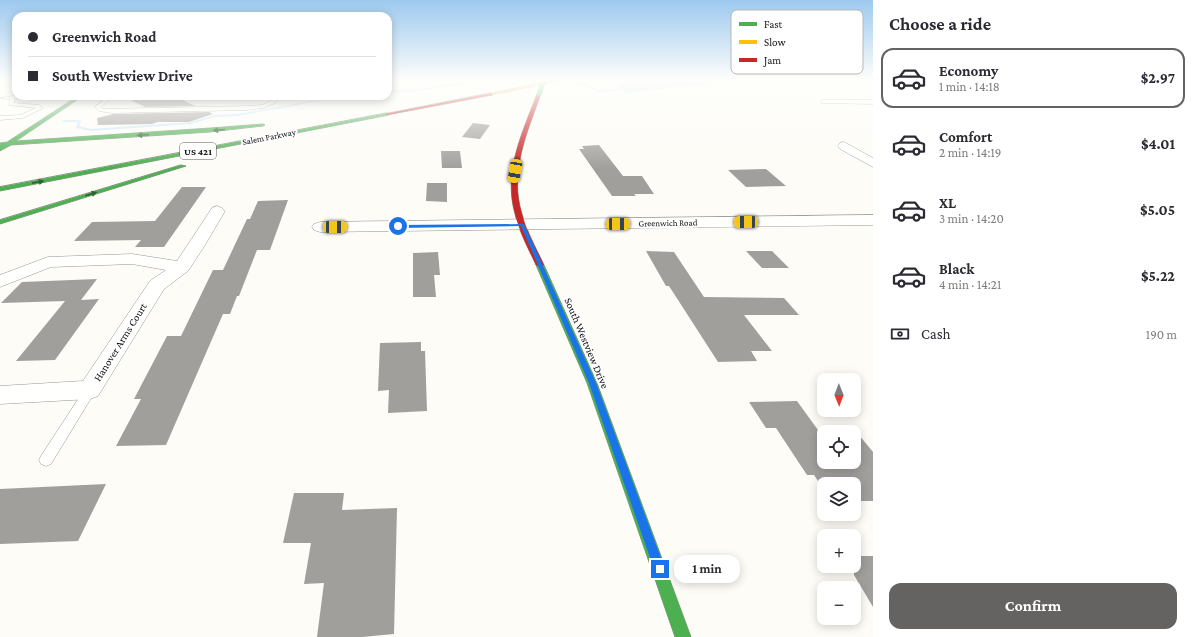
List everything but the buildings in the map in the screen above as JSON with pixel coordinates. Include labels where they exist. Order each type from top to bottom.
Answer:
[{"type":"main road","points":[[0,149],[4,144],[59,110]]},
{"type":"main road","points":[[355,111],[372,110]]},
{"type":"main road","name":"Salem Parkway","points":[[0,181],[378,110]]},
{"type":"main road","name":"Salem Parkway","points":[[0,189],[412,110]]},
{"type":"main road","name":"South Westview Drive","points":[[534,110],[516,162],[513,179],[514,200],[522,225],[592,383],[683,637]]},
{"type":"main road","points":[[218,156],[289,138],[387,118],[395,113]]},
{"type":"main road","points":[[4,144],[210,130],[275,123]]},
{"type":"main road","points":[[0,222],[191,164]]},
{"type":"street","points":[[844,146],[873,163]]},
{"type":"street","name":"Hanover Arms Court","points":[[0,395],[90,390],[157,285],[182,267],[197,245],[217,210]]},
{"type":"street","name":"Greenwich Road","points":[[320,227],[873,220]]},
{"type":"street","points":[[0,281],[48,262],[132,259],[182,267]]},
{"type":"lane","points":[[0,118],[16,118],[26,116],[37,110]]},
{"type":"lane","points":[[101,110],[112,111],[169,110]]},
{"type":"lane","points":[[46,460],[90,390]]},
{"type":"waterway","points":[[64,121],[80,121],[77,127],[91,130],[191,123],[214,116],[238,115],[267,110]]},
{"type":"traffic: fast","points":[[0,149],[60,110]]},
{"type":"traffic: fast","points":[[0,189],[387,114]]},
{"type":"traffic: fast","points":[[0,145],[9,143],[210,130],[263,125]]},
{"type":"traffic: fast","points":[[0,222],[183,166]]},
{"type":"traffic: fast","points":[[540,265],[592,383],[683,637]]},
{"type":"traffic: jam","points":[[387,114],[409,110]]},
{"type":"traffic: jam","points":[[533,110],[516,162],[514,191],[520,220],[540,265]]},
{"type":"route","points":[[398,226],[522,225],[592,383],[660,569]]}]
